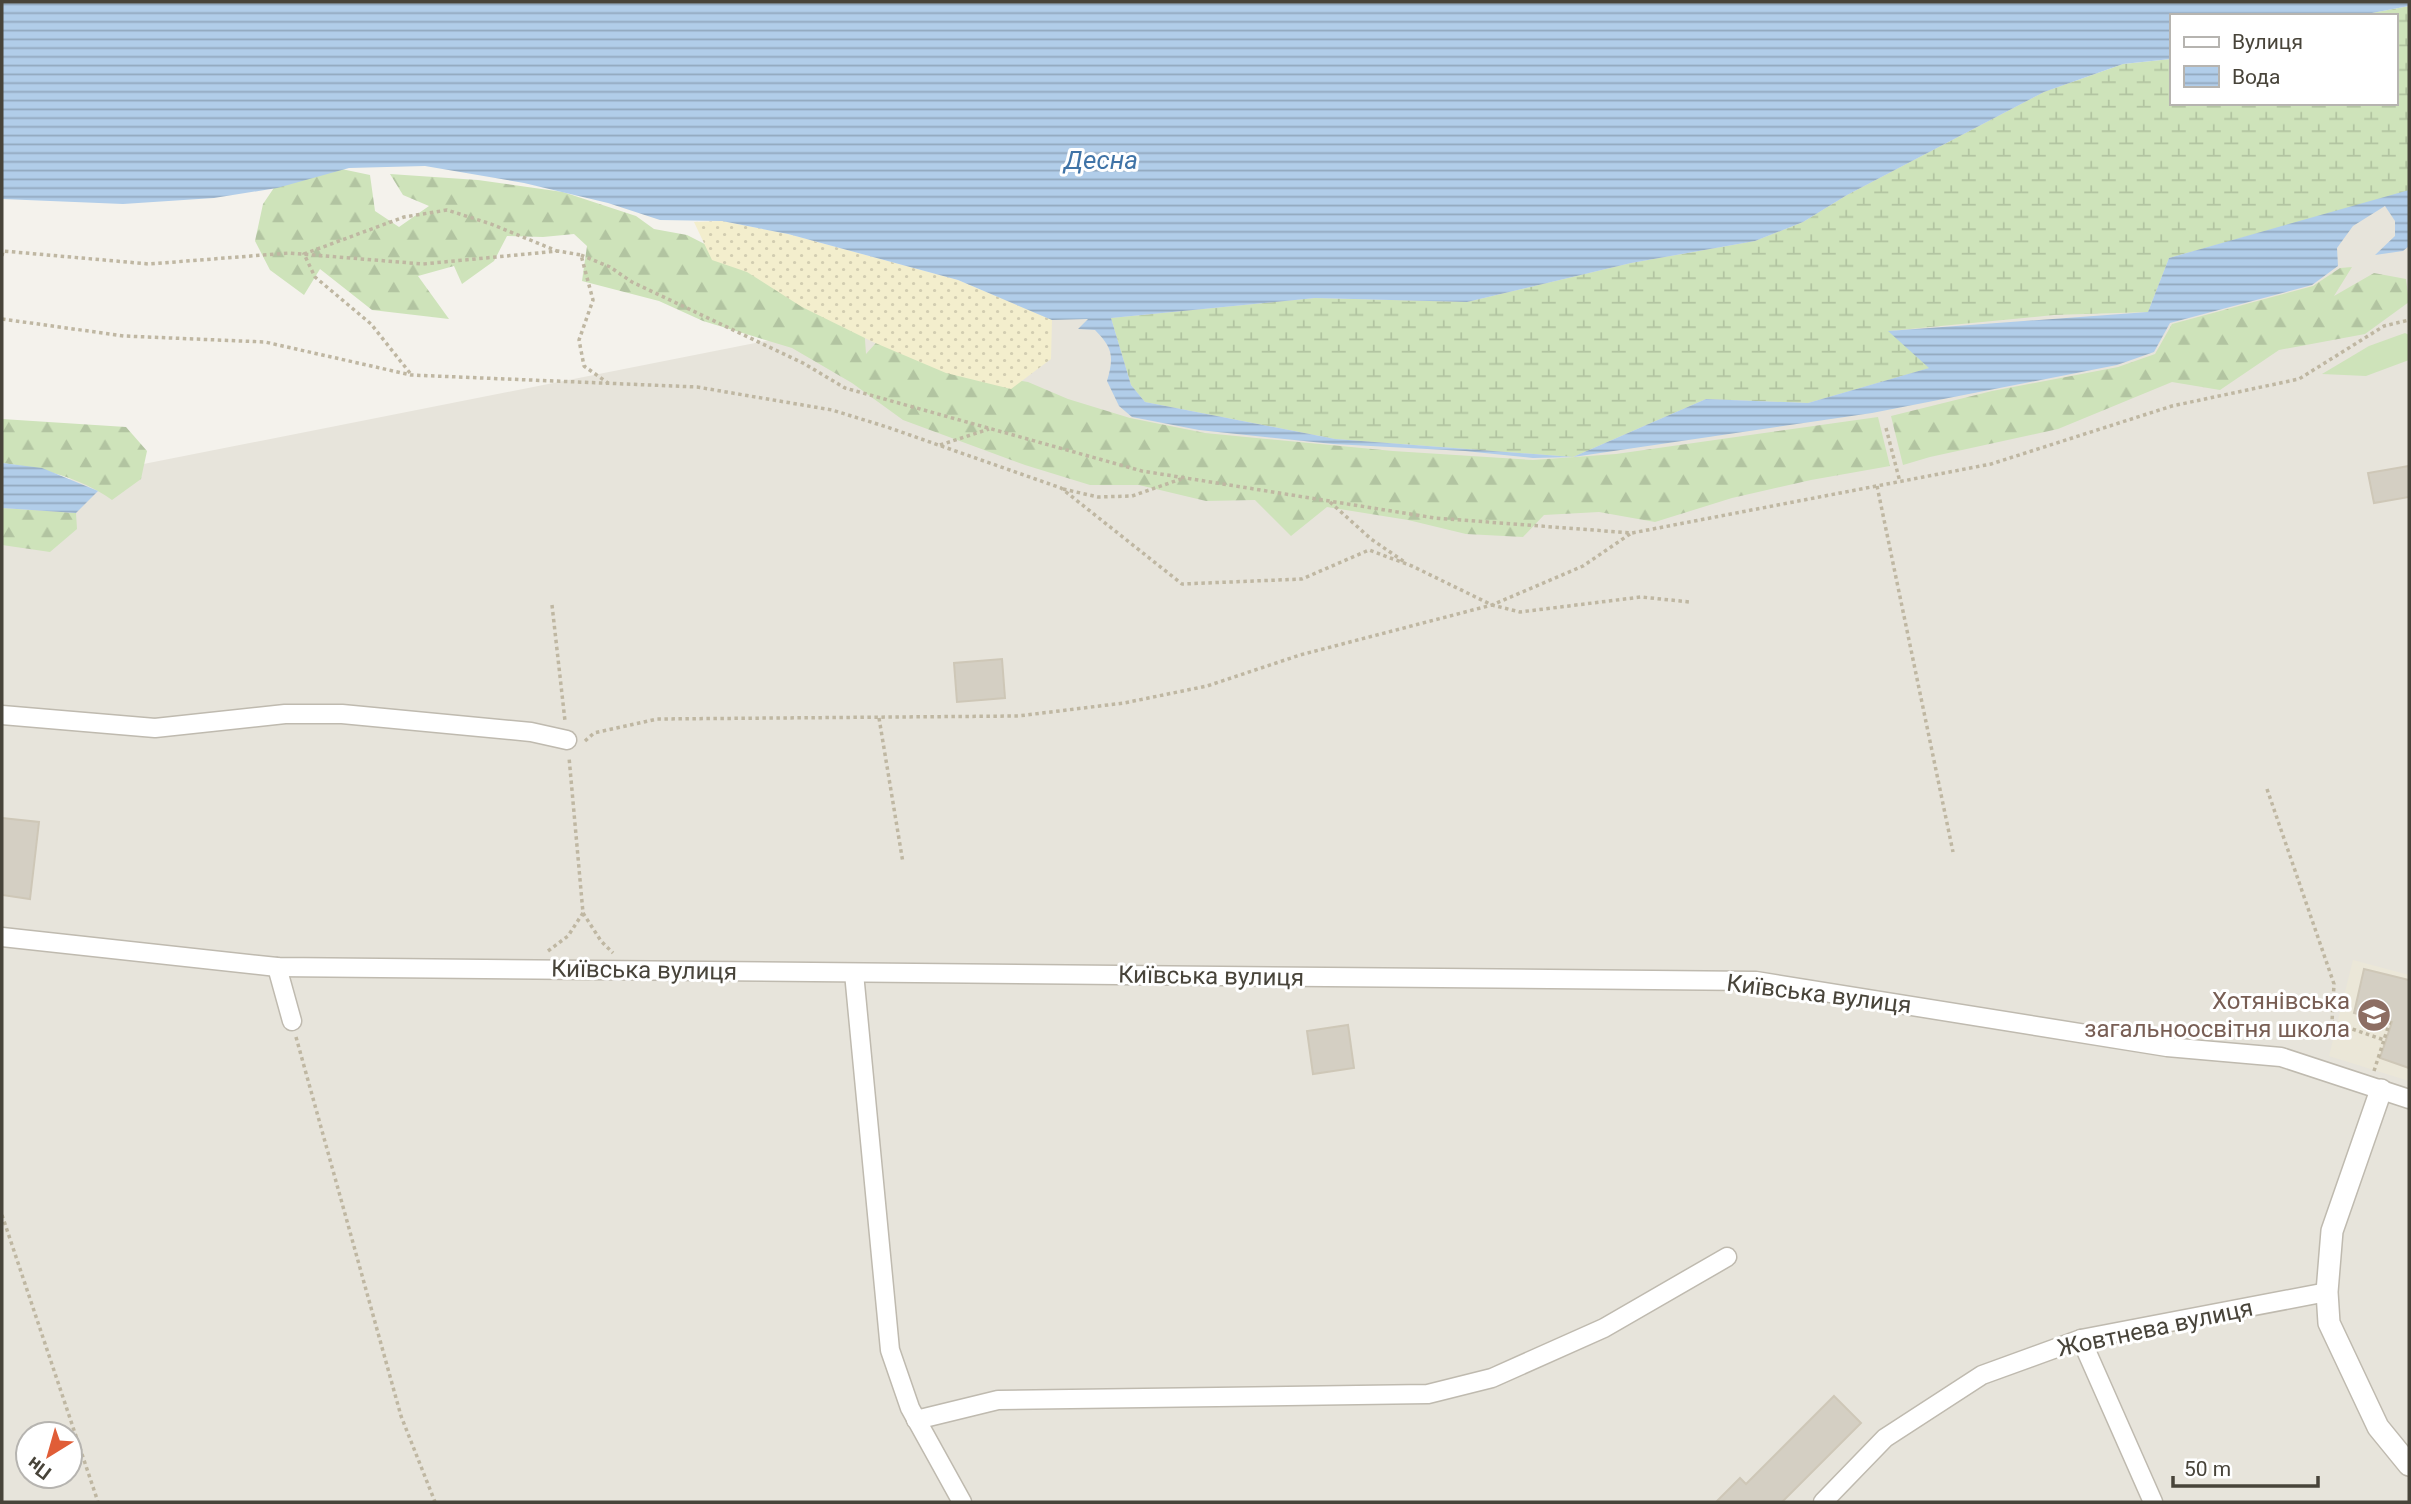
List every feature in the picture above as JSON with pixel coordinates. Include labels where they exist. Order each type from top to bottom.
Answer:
[{"type":"street","points":[[2,715],[155,728],[285,714],[342,714],[531,732],[568,748]]},
{"type":"street","name":"Київська вулиця","points":[[2,937],[277,967],[1756,981],[2167,1047],[2281,1057],[2409,1099]]},
{"type":"street","points":[[277,967],[292,1021]]},
{"type":"street","points":[[854,972],[890,1350],[916,1420],[962,1502]]},
{"type":"street","points":[[2375,1088],[2332,1231],[2327,1292],[2329,1323],[2378,1427],[2409,1465]]},
{"type":"street","points":[[916,1420],[998,1401],[1428,1394],[1493,1378],[1604,1328],[1727,1257]]},
{"type":"street","name":"Жовтнева вулиця","points":[[1823,1502],[1885,1438],[1982,1375],[2081,1339],[2327,1292]]},
{"type":"street","points":[[2081,1339],[2153,1502]]},
{"type":"path","points":[[304,254],[404,216],[447,210],[610,267],[632,282],[803,363],[845,388],[1142,471],[1435,518],[1632,533],[1991,464],[2172,407],[2299,379],[2384,326],[2409,320]]},
{"type":"path","points":[[2,253],[149,264],[289,253],[423,264],[558,251]]},
{"type":"path","points":[[304,254],[314,277],[372,324],[411,375]]},
{"type":"path","points":[[581,255],[593,300],[579,340],[584,366],[609,384]]},
{"type":"path","points":[[2,319],[124,336],[265,342],[411,375],[697,387],[831,411],[1061,488],[1098,497],[1132,496],[1184,478]]},
{"type":"path","points":[[1886,428],[1900,482]]},
{"type":"path","points":[[939,445],[992,429]]},
{"type":"path","points":[[1877,486],[1953,852]]},
{"type":"path","points":[[1061,488],[1182,584],[1302,579],[1369,550],[1412,566],[1492,605],[1520,612],[1641,597],[1690,602]]},
{"type":"path","points":[[1328,501],[1371,539],[1412,566]]},
{"type":"path","points":[[568,748],[594,733],[657,719],[1018,716],[1124,703],[1207,686],[1300,655],[1492,605],[1583,566],[1632,533]]},
{"type":"path","points":[[552,605],[583,913],[601,941],[634,970]]},
{"type":"path","points":[[880,718],[903,863]]},
{"type":"path","points":[[2267,789],[2334,984],[2332,1023],[2384,1040]]},
{"type":"path","points":[[525,969],[568,936],[583,913]]},
{"type":"path","points":[[2375,1088],[2391,1018]]},
{"type":"path","points":[[292,1021],[401,1416],[435,1502]]},
{"type":"path","points":[[2,1215],[98,1502]]},
{"type":"shaded area","points":[[2409,16],[2409,1502],[2,1502],[2,492],[2170,63],[2170,105],[2397,105]]},
{"type":"shaded area","name":"Хотянівська загальноосвітня школа","points":[[2353,960],[2409,975],[2409,1081],[2329,1056]]},
{"type":"green space","points":[[2409,6],[2407,192],[2169,258],[2148,312],[2054,315],[1889,331],[1930,368],[1808,403],[1706,399],[1573,457],[1335,439],[1145,402],[1131,385],[1111,318],[1315,298],[1467,302],[1631,263],[1755,241],[1803,222],[1847,195],[2044,92],[2123,64],[2170,59],[2170,105],[2397,105],[2397,14],[2367,14]]},
{"type":"green space","points":[[332,167],[370,175],[375,211],[399,227],[429,206],[403,195],[390,174],[478,180],[563,192],[636,216],[654,229],[687,235],[864,325],[866,354],[883,335],[979,374],[1028,382],[1068,399],[1130,418],[1205,433],[1393,451],[1533,460],[1616,454],[1878,417],[1890,466],[1732,498],[1655,522],[1599,512],[1544,515],[1523,537],[1466,534],[1408,520],[1327,507],[1291,536],[1255,500],[1206,501],[1139,485],[1090,485],[1025,465],[903,420],[852,383],[792,348],[703,321],[659,301],[582,281],[587,246],[574,234],[507,236],[494,261],[462,284],[454,266],[418,276],[449,319],[372,310],[320,269],[304,295],[270,270],[255,241],[263,204],[286,170]]},
{"type":"green space","points":[[2352,267],[2334,296],[2374,273],[2406,279],[2409,302],[2365,334],[2279,350],[2220,390],[2172,382],[2058,429],[1903,465],[1891,416],[1992,391],[2118,367],[2155,354],[2172,324],[2313,286],[2340,268]]},
{"type":"green space","points":[[2405,333],[2409,335],[2409,360],[2366,376],[2322,374],[2369,346]]},
{"type":"green space","points":[[2,419],[126,427],[147,451],[141,479],[112,500],[87,485],[59,475],[2,463]]},
{"type":"green space","points":[[2,508],[76,513],[77,529],[50,552],[2,545]]},
{"type":"sand","points":[[722,221],[788,234],[958,280],[1052,320],[1051,359],[1011,389],[946,373],[873,342],[802,307],[747,272],[712,260],[694,222]]},
{"type":"water","name":"Десна","points":[[2,2],[2409,2],[2409,6],[2367,14],[2170,14],[2170,59],[2123,64],[2044,92],[1847,195],[1803,222],[1755,241],[1631,263],[1467,302],[1315,298],[1111,318],[1131,385],[1145,402],[1335,439],[1573,457],[1533,458],[1465,451],[1333,444],[1199,430],[1132,417],[1119,406],[1107,381],[1111,365],[1109,348],[1095,330],[1078,329],[1088,319],[1052,320],[958,280],[788,234],[722,221],[660,220],[608,203],[524,183],[425,166],[349,168],[277,188],[214,198],[123,204],[2,199]]},
{"type":"water","points":[[2409,190],[2409,246],[2403,251],[2375,255],[2395,236],[2395,221],[2385,206],[2353,226],[2337,248],[2338,266],[2312,285],[2170,323],[2154,352],[2117,365],[1872,413],[1573,457],[1706,399],[1808,403],[1929,368],[1888,331],[2148,312],[2169,258]]},
{"type":"water","points":[[2,463],[42,468],[98,491],[76,513],[2,508]]},
{"type":"building","points":[[2409,466],[2409,497],[2374,503],[2368,473]]},
{"type":"building","points":[[1002,659],[1005,698],[957,702],[954,663]]},
{"type":"building","points":[[2,818],[39,822],[30,899],[2,895]]},
{"type":"building","points":[[2364,969],[2409,980],[2409,1068],[2380,1058],[2392,1022],[2354,1013]]},
{"type":"building","points":[[1348,1025],[1354,1068],[1313,1074],[1307,1031]]},
{"type":"building","points":[[1834,1396],[1861,1423],[1782,1502],[1716,1502],[1740,1478],[1746,1484]]},
{"type":"place","name":"Хотянівська загальноосвітня школа","points":[[2374,1015]]}]
